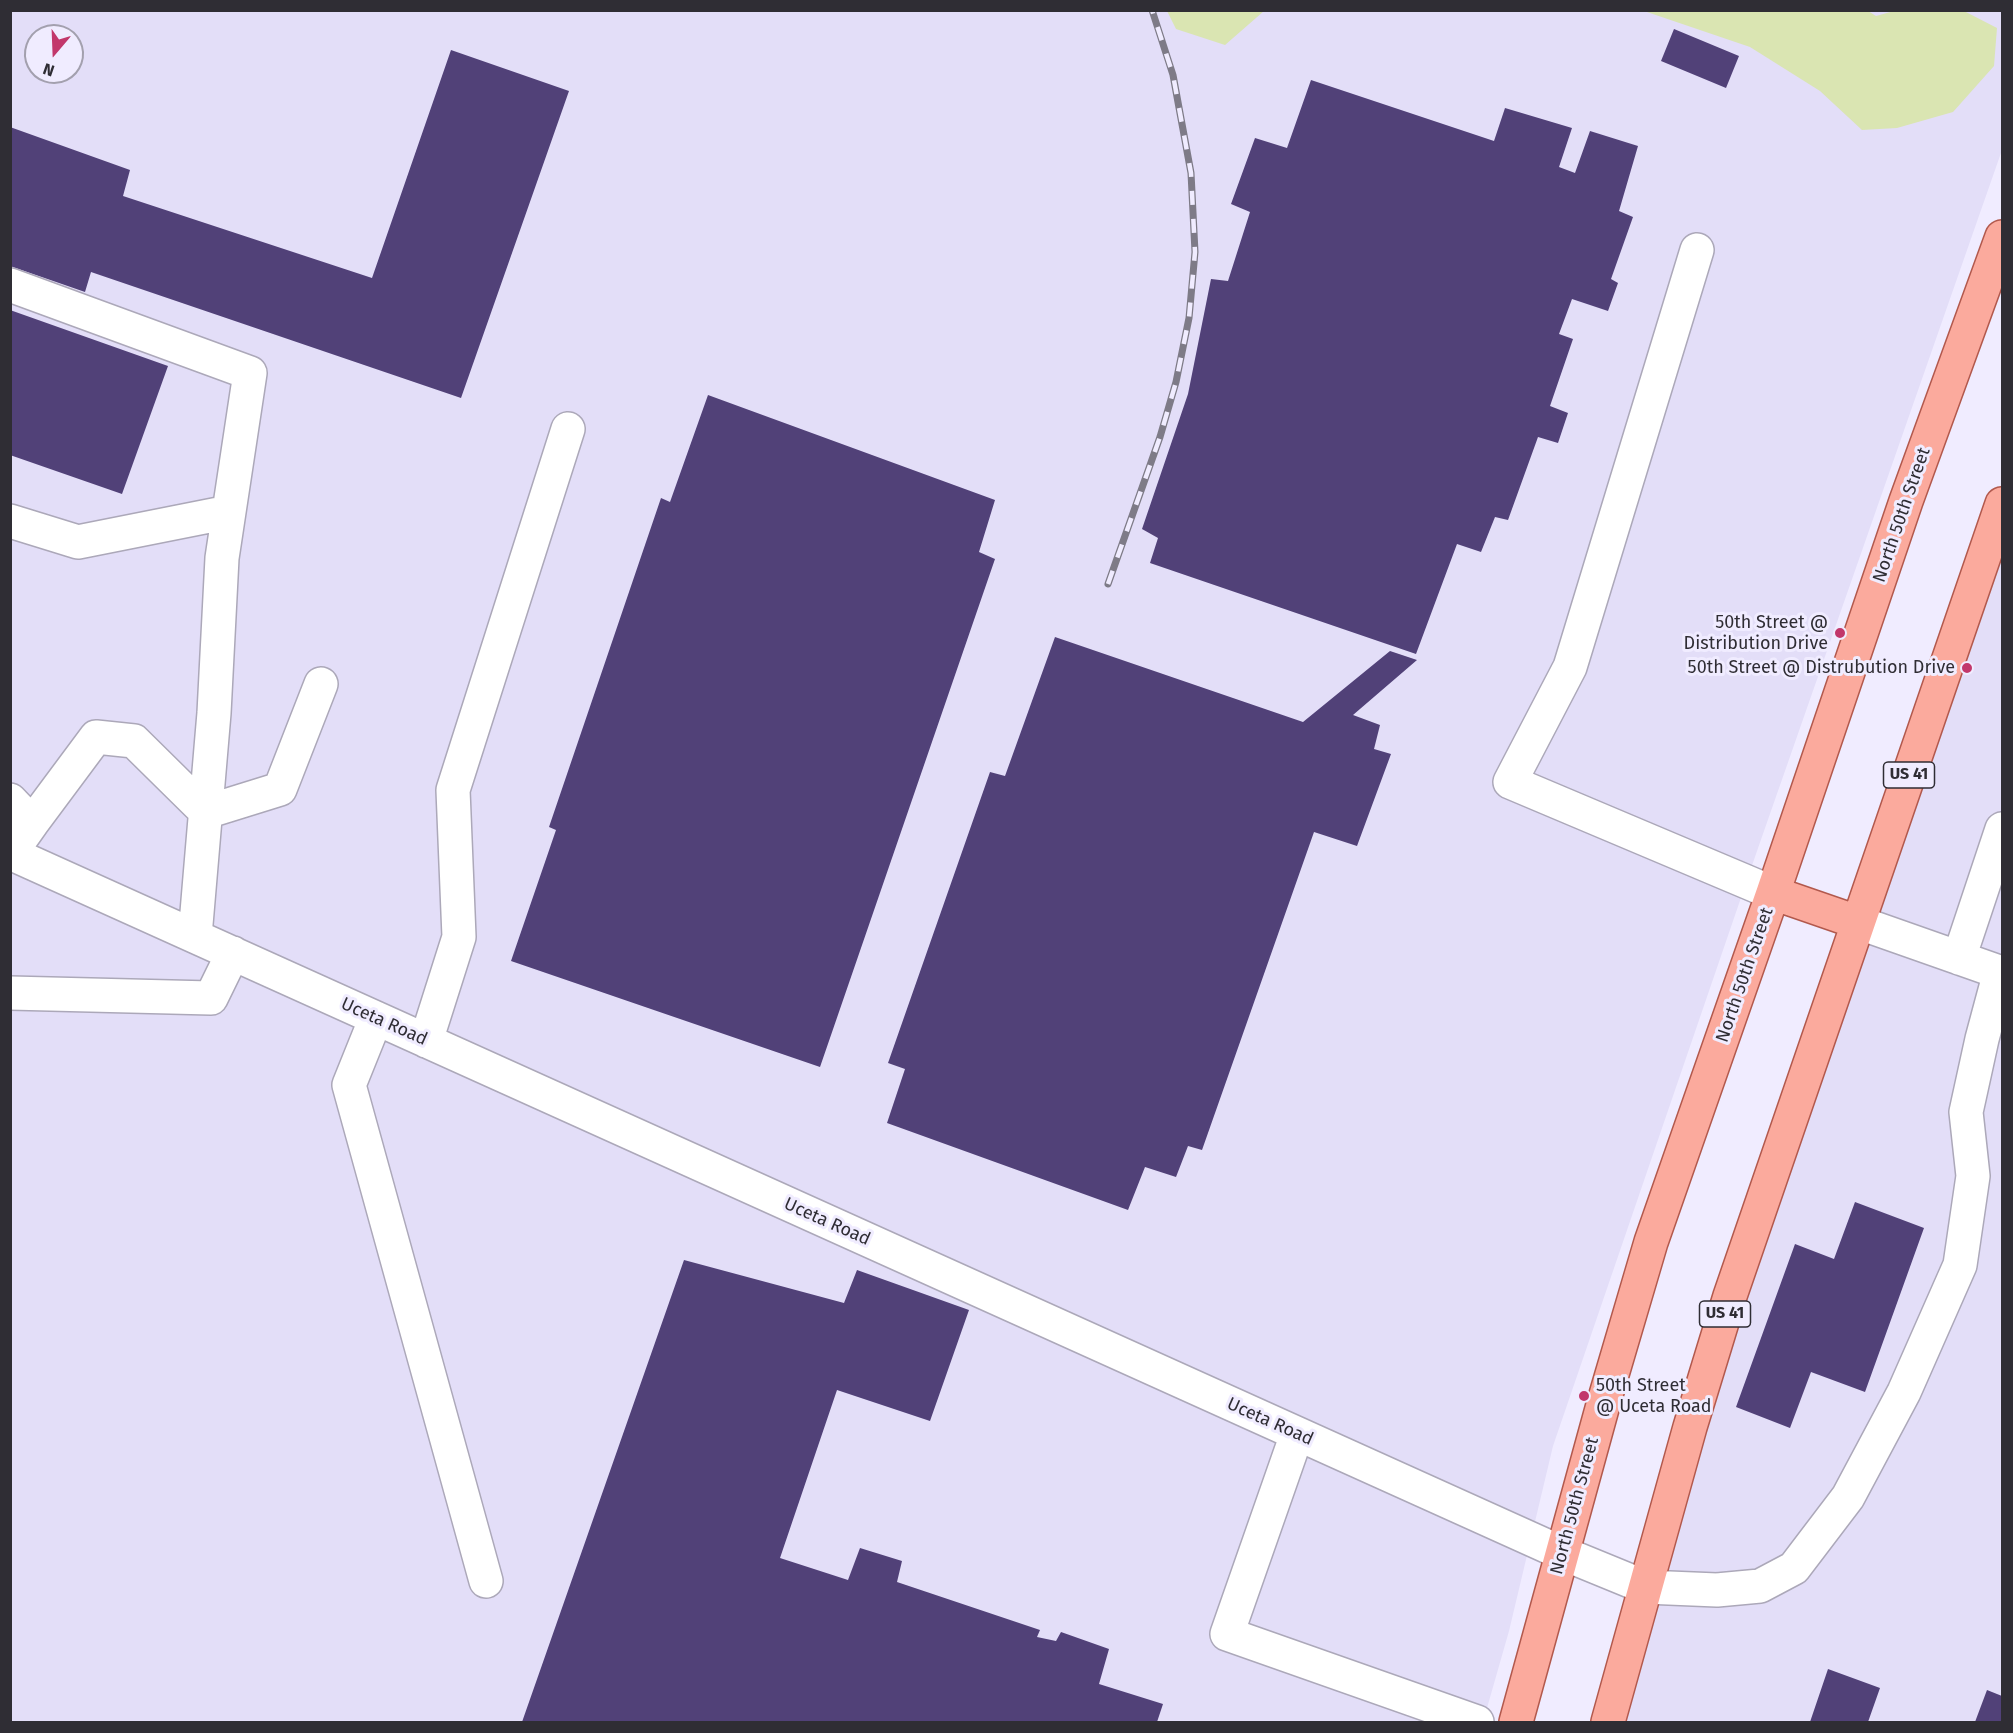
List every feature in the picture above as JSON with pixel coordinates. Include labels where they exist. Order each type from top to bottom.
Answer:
[{"type":"main road","name":"North 50th Street","points":[[1516,1722],[1651,1242],[1773,893],[1902,512],[2002,237]]},
{"type":"main road","name":"US 41","points":[[1608,1722],[1730,1296],[1857,922],[1994,555],[2002,504]]},
{"type":"main road","points":[[1773,893],[1857,922]]},
{"type":"street","points":[[1696,250],[1570,667],[1510,782],[1773,893]]},
{"type":"street","points":[[10,285],[250,373],[222,558],[214,713],[195,936]]},
{"type":"street","points":[[426,1041],[459,937],[453,790],[568,429]]},
{"type":"street","points":[[10,521],[78,542],[229,512]]},
{"type":"street","points":[[206,812],[280,789],[321,684]]},
{"type":"street","points":[[11,853],[21,811],[96,737],[134,741],[206,812]]},
{"type":"street","points":[[1959,958],[2002,829]]},
{"type":"street","name":"Uceta Road","points":[[11,853],[1297,1434],[1562,1553],[1645,1587],[1717,1590],[1760,1586],[1794,1568],[1848,1497],[1904,1392],[1960,1265],[1974,1176],[1966,1112],[1982,1039],[2001,972]]},
{"type":"street","points":[[1857,922],[2001,972]]},
{"type":"street","points":[[10,993],[211,998],[233,953]]},
{"type":"street","points":[[376,1018],[350,1085],[486,1581]]},
{"type":"street","points":[[1297,1434],[1227,1634],[1477,1722]]},
{"type":"shaded area","points":[[11,11],[2002,11],[2002,150],[1757,851],[1553,1446],[1509,1631],[1483,1722],[11,1722]]},
{"type":"shaded area","points":[[2002,520],[2002,1722],[1597,1722]]},
{"type":"green space","points":[[1167,11],[1264,11],[1225,45],[1176,29]]},
{"type":"green space","points":[[1644,11],[1868,11],[1876,16],[1894,11],[1964,11],[1997,28],[1994,66],[1953,112],[1897,128],[1862,130],[1820,91],[1750,47]]},
{"type":"building","points":[[1674,29],[1739,56],[1726,88],[1661,61]]},
{"type":"building","points":[[451,50],[569,91],[461,398],[91,272],[85,292],[10,266],[10,127],[130,170],[123,196],[372,278]]},
{"type":"building","points":[[1311,80],[1494,141],[1505,108],[1572,128],[1559,167],[1575,173],[1590,131],[1638,146],[1619,211],[1633,217],[1611,279],[1618,283],[1608,311],[1572,299],[1559,334],[1573,339],[1550,406],[1568,413],[1558,443],[1538,437],[1508,520],[1495,517],[1481,552],[1457,544],[1416,654],[1150,563],[1158,538],[1142,529],[1188,394],[1211,279],[1228,281],[1250,212],[1231,204],[1255,138],[1287,148]]},
{"type":"building","points":[[10,310],[168,366],[122,494],[10,455]]},
{"type":"building","points":[[708,395],[995,500],[979,552],[995,559],[820,1067],[511,961],[556,830],[549,827],[661,498],[670,502]]},
{"type":"building","points":[[1055,637],[1303,722],[1390,651],[1417,660],[1353,715],[1380,725],[1374,749],[1391,754],[1357,846],[1314,832],[1202,1150],[1188,1146],[1176,1177],[1145,1167],[1128,1210],[887,1123],[905,1069],[888,1063],[990,772],[1005,776]]},
{"type":"building","points":[[1855,1202],[1924,1228],[1865,1392],[1811,1372],[1790,1428],[1736,1407],[1795,1244],[1834,1259]]},
{"type":"building","points":[[684,1260],[844,1303],[857,1270],[969,1310],[930,1421],[837,1390],[780,1558],[848,1580],[860,1548],[902,1561],[897,1582],[1040,1630],[1037,1637],[1056,1641],[1061,1632],[1109,1649],[1099,1684],[1163,1704],[1157,1722],[522,1722]]},
{"type":"building","points":[[1828,1669],[1880,1688],[1868,1722],[1810,1722]]},
{"type":"building","points":[[1987,1690],[2002,1696],[2002,1722],[1975,1722]]},
{"type":"railway","points":[[1108,584],[1160,437],[1176,382],[1189,318],[1195,252],[1191,173],[1173,75],[1152,10]]},
{"type":"place","name":"50th Street @ Distribution Drive","points":[[1840,633]]},
{"type":"place","name":"50th Street @ Distrubution Drive","points":[[1967,668]]},
{"type":"place","name":"50th Street @ Uceta Road","points":[[1584,1396]]}]
